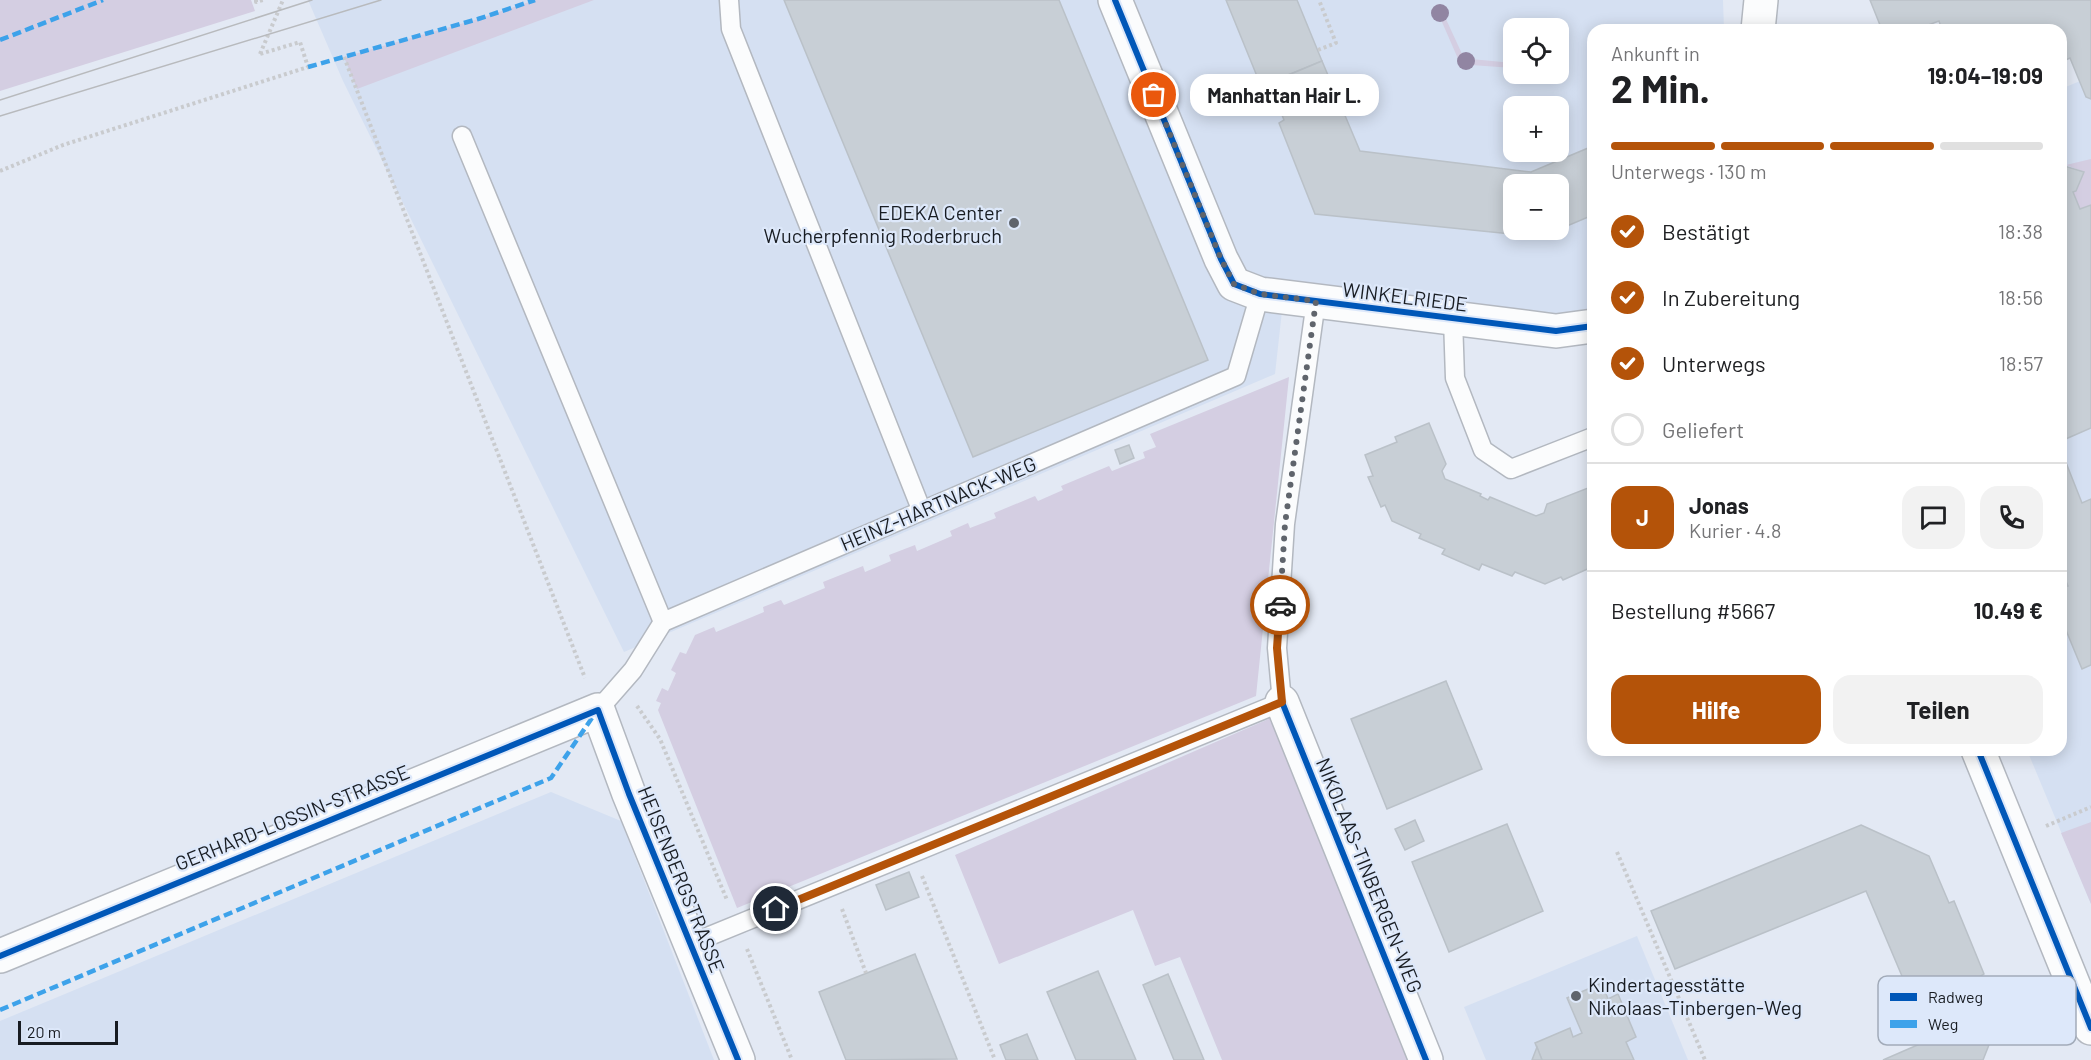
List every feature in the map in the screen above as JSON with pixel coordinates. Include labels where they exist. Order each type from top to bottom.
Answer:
[{"type":"street","name":"WINKELRIEDE","points":[[1115,0],[1221,259],[1234,284],[1260,294],[1453,319],[1556,330],[1587,327]]},
{"type":"street","points":[[1759,24],[1761,0]]},
{"type":"street","name":"NIKOLAAS-TINBERGEN-WEG","points":[[1282,702],[1426,1060]]},
{"type":"street","name":"HEISENBERGSTRASSE","points":[[598,710],[629,794],[738,1060]]},
{"type":"street","name":"GERHARD-LOSSIN-STRASSE","points":[[0,956],[598,710]]},
{"type":"street","points":[[1980,756],[2070,976]]},
{"type":"street","points":[[2076,991],[2091,1028]]},
{"type":"lane","points":[[729,0],[731,29],[921,509]]},
{"type":"lane","points":[[462,136],[663,622],[633,670],[598,710]]},
{"type":"lane","name":"HEINZ-HARTNACK-WEG","points":[[663,622],[1236,375],[1260,294]]},
{"type":"lane","name":"NIKOLAAS-TINBERGEN-WEG","points":[[1282,702],[1277,648],[1285,524],[1316,301]]},
{"type":"lane","points":[[1453,319],[1455,378],[1483,450],[1510,470],[1587,439]]},
{"type":"lane","points":[[690,944],[1282,702]]},
{"type":"path","points":[[256,0],[256,2],[263,0]]},
{"type":"path","points":[[0,171],[63,145],[308,67],[300,42],[260,54],[283,0]]},
{"type":"path","points":[[1318,50],[1336,43],[1319,0]]},
{"type":"path","points":[[344,57],[598,710]]},
{"type":"path","points":[[1161,115],[1257,75]]},
{"type":"path","points":[[621,683],[660,739],[792,1060]]},
{"type":"path","points":[[2038,829],[2091,807]]},
{"type":"path","points":[[1617,852],[1705,1060]]},
{"type":"path","points":[[912,853],[995,1060]]},
{"type":"path","points":[[833,886],[866,973]]},
{"type":"shaded area","points":[[0,0],[251,0],[255,11],[0,91]]},
{"type":"shaded area","points":[[308,0],[1723,0],[1724,24],[1587,24],[1587,314],[1582,316],[1285,284],[1275,374],[624,652],[343,81]]},
{"type":"shaded area","points":[[535,0],[594,0],[357,89],[344,57],[478,19]]},
{"type":"shaded area","points":[[1439,4],[1463,56],[1503,62],[1503,67],[1471,65],[1459,61],[1435,6]]},
{"type":"shaded area","points":[[2080,81],[2086,97],[2091,99],[2091,904],[2029,756],[2067,756],[2067,86]]},
{"type":"shaded area","points":[[2091,159],[2091,205],[2080,209],[2073,192],[2076,191],[2084,172],[2067,165]]},
{"type":"shaded area","points":[[1289,377],[1256,696],[737,908],[658,710],[661,703],[656,701],[662,688],[668,691],[676,673],[671,670],[680,652],[686,654],[695,635],[714,627],[716,632],[764,612],[763,607],[781,600],[784,605],[825,588],[823,582],[863,566],[865,572],[891,561],[889,555],[915,545],[917,551],[952,536],[950,531],[968,523],[970,528],[996,518],[994,513],[1035,496],[1038,501],[1063,490],[1061,486],[1109,466],[1112,471],[1145,458],[1143,452],[1156,447],[1150,434]]},
{"type":"shaded area","points":[[1271,718],[1411,1060],[1222,1060],[1180,957],[1155,966],[1133,910],[999,964],[955,855]]},
{"type":"shaded area","points":[[551,792],[621,821],[714,1060],[0,1060],[0,1021]]},
{"type":"shaded area","points":[[2091,822],[2091,904],[2061,833]]},
{"type":"shaded area","name":"Kindertagesstätte Nikolaas-Tinbergen-Weg","points":[[1637,936],[1688,1060],[1486,1060],[1464,1007]]},
{"type":"building","points":[[784,0],[1059,0],[1208,360],[973,457]]},
{"type":"building","points":[[1226,0],[1297,0],[1322,61],[1261,86]]},
{"type":"building","points":[[1870,0],[2091,0],[2091,99],[2086,97],[2070,58],[2067,59],[2067,24],[1940,24],[1939,21],[1931,24],[1880,24]]},
{"type":"building","points":[[1322,61],[1360,151],[1531,172],[1555,162],[1569,162],[1569,156],[1587,149],[1587,218],[1569,225],[1569,174],[1503,174],[1503,233],[1315,214],[1279,123],[1284,120],[1269,83]]},
{"type":"building","points":[[2067,167],[2084,172],[2076,191],[2073,192],[2080,209],[2091,205],[2091,428],[2067,438]]},
{"type":"building","points":[[1429,423],[1446,464],[1442,471],[1445,479],[1481,494],[1480,496],[1488,500],[1490,497],[1536,516],[1544,513],[1547,504],[1587,488],[1587,569],[1563,580],[1561,577],[1545,584],[1515,572],[1512,576],[1482,564],[1479,570],[1442,554],[1445,549],[1419,538],[1421,534],[1392,521],[1385,505],[1381,507],[1368,477],[1373,476],[1365,455],[1397,442],[1395,437]]},
{"type":"building","points":[[1129,445],[1134,458],[1120,464],[1115,450]]},
{"type":"building","points":[[2067,465],[2082,503],[2091,499],[2091,665],[2082,669],[2067,633]]},
{"type":"building","points":[[1446,681],[1482,769],[1387,809],[1351,719]]},
{"type":"building","points":[[1415,820],[1424,841],[1405,850],[1395,829]]},
{"type":"building","points":[[1507,824],[1543,911],[1449,952],[1412,862]]},
{"type":"building","points":[[1861,825],[1929,856],[1949,903],[1954,901],[1984,974],[1981,976],[1902,976],[1866,891],[1675,969],[1651,911]]},
{"type":"building","points":[[909,872],[919,897],[886,910],[876,885]]},
{"type":"building","points":[[915,954],[957,1059],[846,1060],[819,992]]},
{"type":"building","points":[[1098,971],[1136,1060],[1076,1060],[1047,992]]},
{"type":"building","points":[[1168,974],[1204,1060],[1174,1060],[1143,985]]},
{"type":"building","points":[[1602,983],[1608,999],[1618,994],[1636,1037],[1626,1042],[1634,1060],[1542,1060],[1535,1043],[1570,1028],[1573,1037],[1582,1033],[1567,998]]},
{"type":"building","points":[[1027,1034],[1038,1060],[1006,1060],[1000,1045]]},
{"type":"building","points":[[1918,1045],[1989,1045],[1983,1060],[1883,1060]]},
{"type":"building","points":[[1537,1047],[1542,1060],[1532,1060]]},
{"type":"tram line","points":[[0,100],[312,0]]},
{"type":"tram line","points":[[0,116],[381,0]]},
{"type":"marked path","points":[[0,40],[103,0]]},
{"type":"marked path","points":[[308,67],[478,19],[535,0]]},
{"type":"marked path","points":[[0,1010],[551,778],[596,712]]},
{"type":"cycle path","points":[[1115,0],[1221,259],[1234,284],[1260,294],[1556,331],[1587,327]]},
{"type":"cycle path","points":[[1282,702],[1426,1060]]},
{"type":"cycle path","points":[[0,956],[598,710],[629,794],[738,1060]]},
{"type":"cycle path","points":[[1980,756],[2070,976]]},
{"type":"cycle path","points":[[2076,991],[2091,1028]]},
{"type":"way so far","points":[[1154,95],[1221,259],[1234,284],[1260,294],[1316,301],[1285,524],[1280,605]]},
{"type":"place","name":"Manhattan Hair L.","points":[[1154,95]]},
{"type":"place","name":"EDEKA Center Wucherpfennig Roderbruch","points":[[1014,223]]},
{"type":"place","name":"Kindertagesstätte Nikolaas-Tinbergen-Weg","points":[[1576,996]]},
{"type":"route","points":[[776,909],[1282,702],[1277,648],[1280,605]]}]
